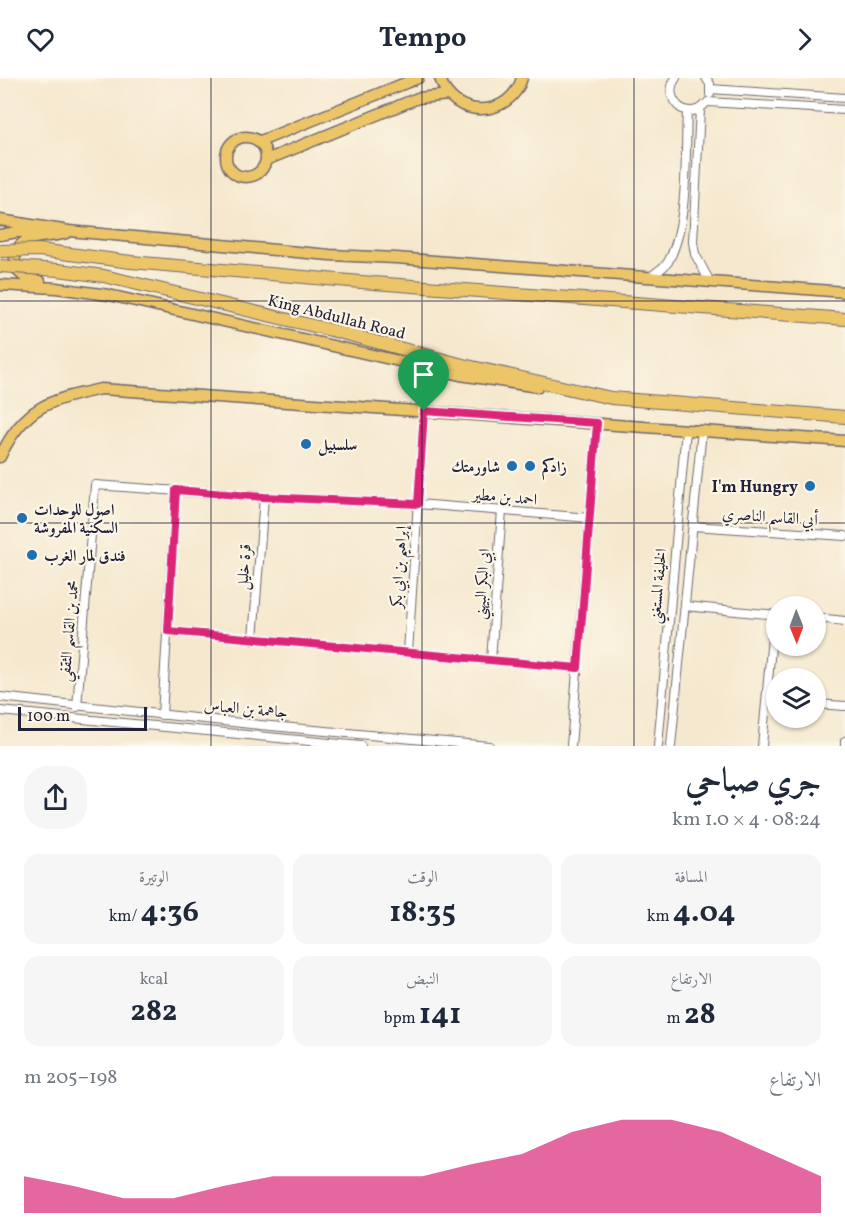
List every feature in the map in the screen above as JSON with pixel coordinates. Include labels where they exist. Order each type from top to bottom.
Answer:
[{"type":"highway","name":"King Abdullah Road","points":[[0,250],[39,250],[131,262],[361,282],[845,319]]},
{"type":"highway","name":"King Abdullah Road","points":[[0,266],[104,276],[335,331],[463,365],[611,398],[845,419]]},
{"type":"main road","points":[[258,142],[418,78]]},
{"type":"main road","points":[[440,78],[449,95],[467,108],[489,109],[508,100],[518,88],[522,78]]},
{"type":"main road","points":[[266,160],[418,98],[449,95]]},
{"type":"main road","points":[[249,138],[258,142],[264,150],[266,160],[262,170],[248,177],[238,176],[227,165],[228,150],[234,142],[249,138]]},
{"type":"main road","points":[[0,220],[69,231],[330,255],[845,292]]},
{"type":"main road","points":[[0,236],[17,232],[69,231]]},
{"type":"main road","points":[[56,288],[24,277],[18,270],[15,256],[18,247],[26,241],[69,231]]},
{"type":"main road","points":[[0,285],[84,291],[133,300],[460,375],[611,398]]},
{"type":"main road","points":[[0,457],[9,438],[31,414],[57,399],[101,389],[845,441]]},
{"type":"street","points":[[674,79],[671,89],[672,98],[677,106],[687,111],[700,109],[708,102],[710,90],[706,78]]},
{"type":"street","points":[[710,90],[845,98]]},
{"type":"street","points":[[708,102],[845,110]]},
{"type":"street","points":[[700,109],[693,243],[695,254],[710,282]]},
{"type":"street","points":[[650,277],[667,264],[678,239],[687,111]]},
{"type":"street","name":"إبراهيم بن ابي بكر","points":[[408,652],[424,411]]},
{"type":"street","points":[[572,746],[597,423]]},
{"type":"street","name":"الخليفة المستغني","points":[[658,746],[686,429]]},
{"type":"street","name":"الخليفة المستغني","points":[[671,746],[702,430]]},
{"type":"street","name":"محمد بن القاسم الثقفي","points":[[78,707],[95,485],[264,497],[418,504]]},
{"type":"street","points":[[162,715],[176,490]]},
{"type":"street","name":"قرة خليل","points":[[253,639],[264,497]]},
{"type":"street","name":"احمد بن مطير","points":[[418,504],[590,518]]},
{"type":"street","name":"ابي البكر البيهني","points":[[491,660],[502,510]]},
{"type":"street","name":"أبي القاسم الناصري","points":[[693,526],[845,536]]},
{"type":"street","points":[[685,606],[766,614]]},
{"type":"street","points":[[826,619],[845,621]]},
{"type":"street","points":[[168,631],[578,668]]},
{"type":"street","name":"جاهمة بن العباس","points":[[0,697],[78,707],[489,746]]},
{"type":"street","points":[[762,746],[766,699]]},
{"type":"street","points":[[826,705],[845,706]]},
{"type":"street","name":"جاهمة بن العباس","points":[[0,711],[361,746]]},
{"type":"street","points":[[845,741],[845,746]]},
{"type":"place","name":"سلسبيل","points":[[306,444]]},
{"type":"place","name":"شاورمتك","points":[[512,466]]},
{"type":"place","name":"زادكم","points":[[530,466]]},
{"type":"place","name":"I'm Hungry","points":[[810,486]]},
{"type":"place","name":"اصول للوحدات السكنية المفروشة","points":[[22,518]]},
{"type":"place","name":"فندق لمار الغرب","points":[[32,555]]},
{"type":"route","points":[[424,411],[597,423],[578,668],[168,631],[176,490],[264,497],[418,504],[424,411]]}]
